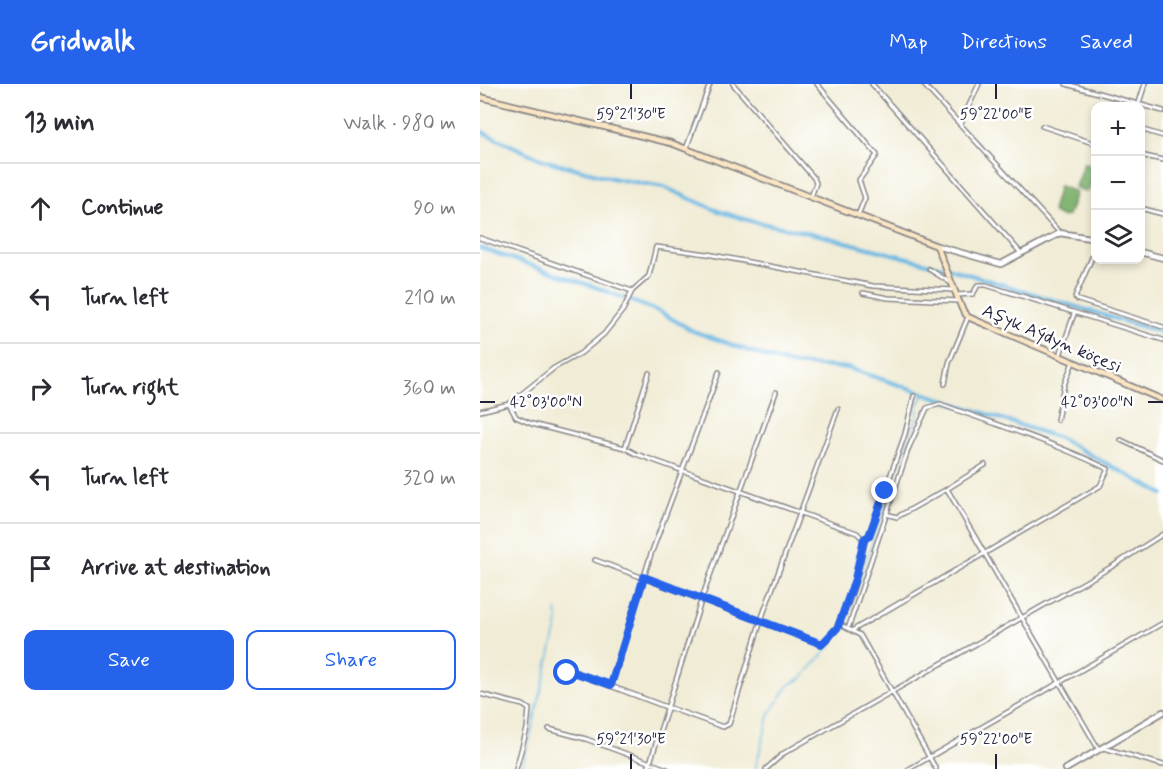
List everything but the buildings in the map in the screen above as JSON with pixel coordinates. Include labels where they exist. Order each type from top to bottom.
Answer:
[{"type":"main road","points":[[480,97],[686,149],[937,246]]},
{"type":"main road","name":"Aşyk Aýdyn köçesi","points":[[937,246],[955,292],[968,317],[1163,400]]},
{"type":"street","points":[[686,149],[710,84]]},
{"type":"street","points":[[733,84],[793,157],[814,178],[816,183],[811,197]]},
{"type":"street","points":[[817,84],[877,155],[859,180],[860,190],[865,198],[858,215]]},
{"type":"street","points":[[872,84],[1020,252]]},
{"type":"street","points":[[923,84],[1060,233]]},
{"type":"street","points":[[960,125],[979,84]]},
{"type":"street","points":[[1066,84],[1128,102]]},
{"type":"street","points":[[1139,102],[1145,84]]},
{"type":"street","points":[[1145,107],[1163,111]]},
{"type":"street","points":[[1042,126],[1091,143]]},
{"type":"street","points":[[1145,131],[1163,136]]},
{"type":"street","points":[[1145,155],[1163,160]]},
{"type":"street","points":[[1145,209],[1163,214]]},
{"type":"street","points":[[937,246],[994,264],[1004,262],[1060,233],[1070,232],[1091,238]]},
{"type":"street","points":[[480,238],[632,291]]},
{"type":"street","points":[[480,411],[511,407],[554,368],[595,342],[615,321],[632,291],[649,276],[656,247],[708,254],[873,286],[973,294],[978,285],[986,285],[1163,340]]},
{"type":"street","points":[[1145,253],[1163,258]]},
{"type":"street","points":[[1091,258],[1075,297],[1078,300],[1163,327]]},
{"type":"street","points":[[929,269],[952,281]]},
{"type":"street","points":[[863,294],[888,298],[959,301]]},
{"type":"street","points":[[1060,357],[1074,314]]},
{"type":"street","points":[[945,384],[950,363],[968,317]]},
{"type":"street","points":[[1058,420],[1064,385],[1072,362]]},
{"type":"street","points":[[611,685],[644,577],[719,372]]},
{"type":"street","points":[[625,448],[649,374]]},
{"type":"street","points":[[648,769],[702,598],[776,392]]},
{"type":"street","points":[[595,560],[822,644],[831,637],[840,624],[855,579],[864,539],[869,536],[905,434],[914,396]]},
{"type":"street","points":[[848,626],[924,410],[935,405],[951,408],[1018,434],[1041,439],[1108,469],[1100,486],[853,630]]},
{"type":"street","points":[[511,407],[518,418],[532,424],[625,448],[857,533],[864,539]]},
{"type":"street","points":[[565,676],[570,672],[576,673],[727,727],[761,620],[838,409]]},
{"type":"street","points":[[1121,440],[1163,460]]},
{"type":"street","points":[[886,514],[897,517],[985,465]]},
{"type":"street","points":[[947,489],[1020,619],[1100,749],[1163,765]]},
{"type":"street","points":[[765,769],[784,753],[1020,619],[1163,534]]},
{"type":"street","points":[[909,769],[1163,623]]},
{"type":"street","points":[[840,624],[853,630],[873,656],[936,769]]},
{"type":"street","points":[[480,694],[526,706],[529,709],[529,723],[516,769]]},
{"type":"street","points":[[1066,769],[1163,712]]},
{"type":"street","points":[[549,729],[586,739],[667,769]]},
{"type":"green space","points":[[1084,163],[1091,166],[1089,190],[1085,192],[1075,187]]},
{"type":"green space","points":[[1059,186],[1076,192],[1068,216],[1061,217],[1052,212]]},
{"type":"waterway","points":[[480,131],[543,160],[616,179],[664,187],[718,211],[751,221],[819,235],[954,270],[1163,333]]},
{"type":"waterway","points":[[480,248],[598,288],[660,312],[693,331],[769,358],[792,364],[848,368],[1059,438],[1163,494]]},
{"type":"waterway","points":[[755,769],[770,713],[789,685],[802,678],[843,631],[896,471],[917,418],[918,405],[925,393]]},
{"type":"waterway","points":[[522,769],[558,623],[556,610]]},
{"type":"route","points":[[567,673],[576,673],[611,685],[615,665],[644,577],[822,644],[836,632],[855,579],[864,539],[869,536],[885,491]]}]
